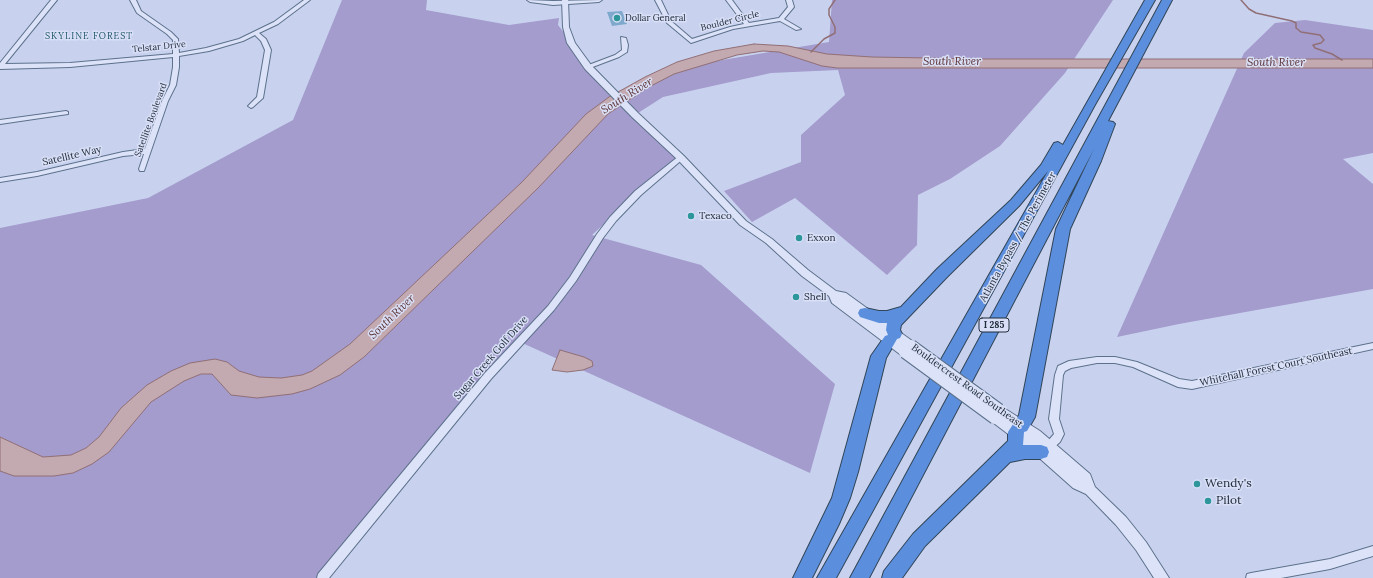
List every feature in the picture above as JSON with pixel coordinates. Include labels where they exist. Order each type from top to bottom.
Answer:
[{"type":"highway","name":"Atlanta Bypass / The Perimeter","points":[[826,578],[1150,0]]},
{"type":"highway","name":"Atlanta Bypass / The Perimeter","points":[[859,578],[1167,0]]},
{"type":"highway","points":[[891,578],[919,540],[1005,456],[1016,443],[1019,429],[1027,417],[1063,229],[1095,162],[1128,73]]},
{"type":"highway","points":[[802,578],[830,524],[841,498],[879,356],[892,337],[894,323],[1015,203],[1045,167],[1074,121],[1091,103]]},
{"type":"highway","points":[[865,313],[879,317],[886,317],[906,311]]},
{"type":"highway","points":[[1005,456],[1045,449]]},
{"type":"street","points":[[0,66],[54,0]]},
{"type":"street","name":"Satellite Boulevard","points":[[134,0],[139,12],[169,33],[176,40],[174,86],[166,102],[142,169]]},
{"type":"street","name":"Telstar Drive","points":[[0,66],[70,65],[176,55],[206,50],[241,40],[255,34],[276,23],[307,0]]},
{"type":"street","points":[[530,0],[565,2],[599,0]]},
{"type":"street","name":"Boulder Circle","points":[[658,0],[669,22],[691,41],[719,31],[781,18]]},
{"type":"street","points":[[729,0],[748,24]]},
{"type":"street","points":[[789,0],[790,7],[787,14],[781,18],[798,29]]},
{"type":"street","name":"Bouldercrest Road Southeast","points":[[565,2],[566,27],[571,43],[588,67],[635,115],[681,158],[743,223],[769,241],[805,272],[834,294],[842,295],[892,337]]},
{"type":"street","points":[[251,106],[260,98],[268,50],[264,40],[255,34]]},
{"type":"street","points":[[588,67],[617,56],[625,51],[623,38]]},
{"type":"street","points":[[0,122],[66,113]]},
{"type":"street","name":"Satellite Way","points":[[0,180],[37,174],[123,154],[148,151]]},
{"type":"street","name":"Sugar Creek Golf Drive","points":[[322,578],[488,376],[551,308],[573,279],[600,236],[613,219],[638,193],[681,158]]},
{"type":"street","name":"Bouldercrest Road Southeast","points":[[834,294],[836,300],[892,337],[1045,449],[1077,484],[1090,490],[1121,521],[1141,546],[1162,578]]},
{"type":"street","name":"Whitehall Forest Court Southeast","points":[[1045,449],[1057,438],[1059,434],[1054,419],[1059,375],[1061,369],[1069,365],[1097,360],[1115,360],[1134,364],[1178,383],[1192,385],[1373,346]]},
{"type":"street","points":[[1251,578],[1330,564],[1373,552]]},
{"type":"shaded area","points":[[342,0],[427,0],[426,10],[509,25],[559,18],[558,25],[613,95],[669,69],[829,42],[832,0],[1113,0],[1065,73],[1000,146],[950,179],[918,195],[917,245],[887,275],[795,198],[752,222],[724,191],[801,162],[801,135],[845,95],[838,70],[771,73],[663,97],[638,113],[680,154],[592,235],[701,265],[835,384],[810,473],[520,342],[323,578],[0,578],[0,228],[148,198],[293,120]]},
{"type":"shaded area","points":[[1305,20],[1373,30],[1373,153],[1343,159],[1373,184],[1373,289],[1179,324],[1117,337],[1244,53],[1275,23]]},
{"type":"water","name":"South River","points":[[754,44],[788,46],[827,54],[872,57],[985,59],[1373,59],[1373,68],[837,68],[822,66],[779,52],[763,51],[737,55],[674,74],[647,88],[608,114],[538,188],[364,357],[340,375],[310,389],[292,394],[257,398],[231,395],[212,374],[201,374],[184,381],[151,402],[109,452],[92,464],[73,473],[54,476],[14,476],[0,471],[0,437],[43,457],[71,455],[86,448],[99,437],[121,408],[147,385],[171,371],[190,363],[215,359],[227,362],[239,371],[259,377],[281,378],[302,375],[312,371],[350,344],[522,182],[586,114],[609,97],[645,77],[677,62],[714,51]]},
{"type":"water","points":[[560,350],[584,357],[592,361],[593,366],[583,370],[567,372],[552,370]]},
{"type":"building","name":"Dollar General","points":[[622,11],[627,24],[612,26],[607,12]]},
{"type":"waterway","points":[[811,52],[824,39],[835,33],[835,27],[829,15],[829,9],[835,0]]},
{"type":"waterway","points":[[1241,0],[1249,9],[1256,13],[1292,21],[1296,23],[1296,28],[1301,32],[1320,35],[1324,40],[1321,43],[1313,45],[1315,48],[1332,54],[1342,60]]},
{"type":"place","name":"Dollar General","points":[[617,18]]},
{"type":"place","name":"Texaco","points":[[691,216]]},
{"type":"place","name":"Exxon","points":[[799,238]]},
{"type":"place","name":"Shell","points":[[796,297]]},
{"type":"place","name":"Wendy's","points":[[1197,484]]},
{"type":"place","name":"Pilot","points":[[1208,501]]},
{"type":"district","name":"SKYLINE FOREST","points":[[89,36]]}]
